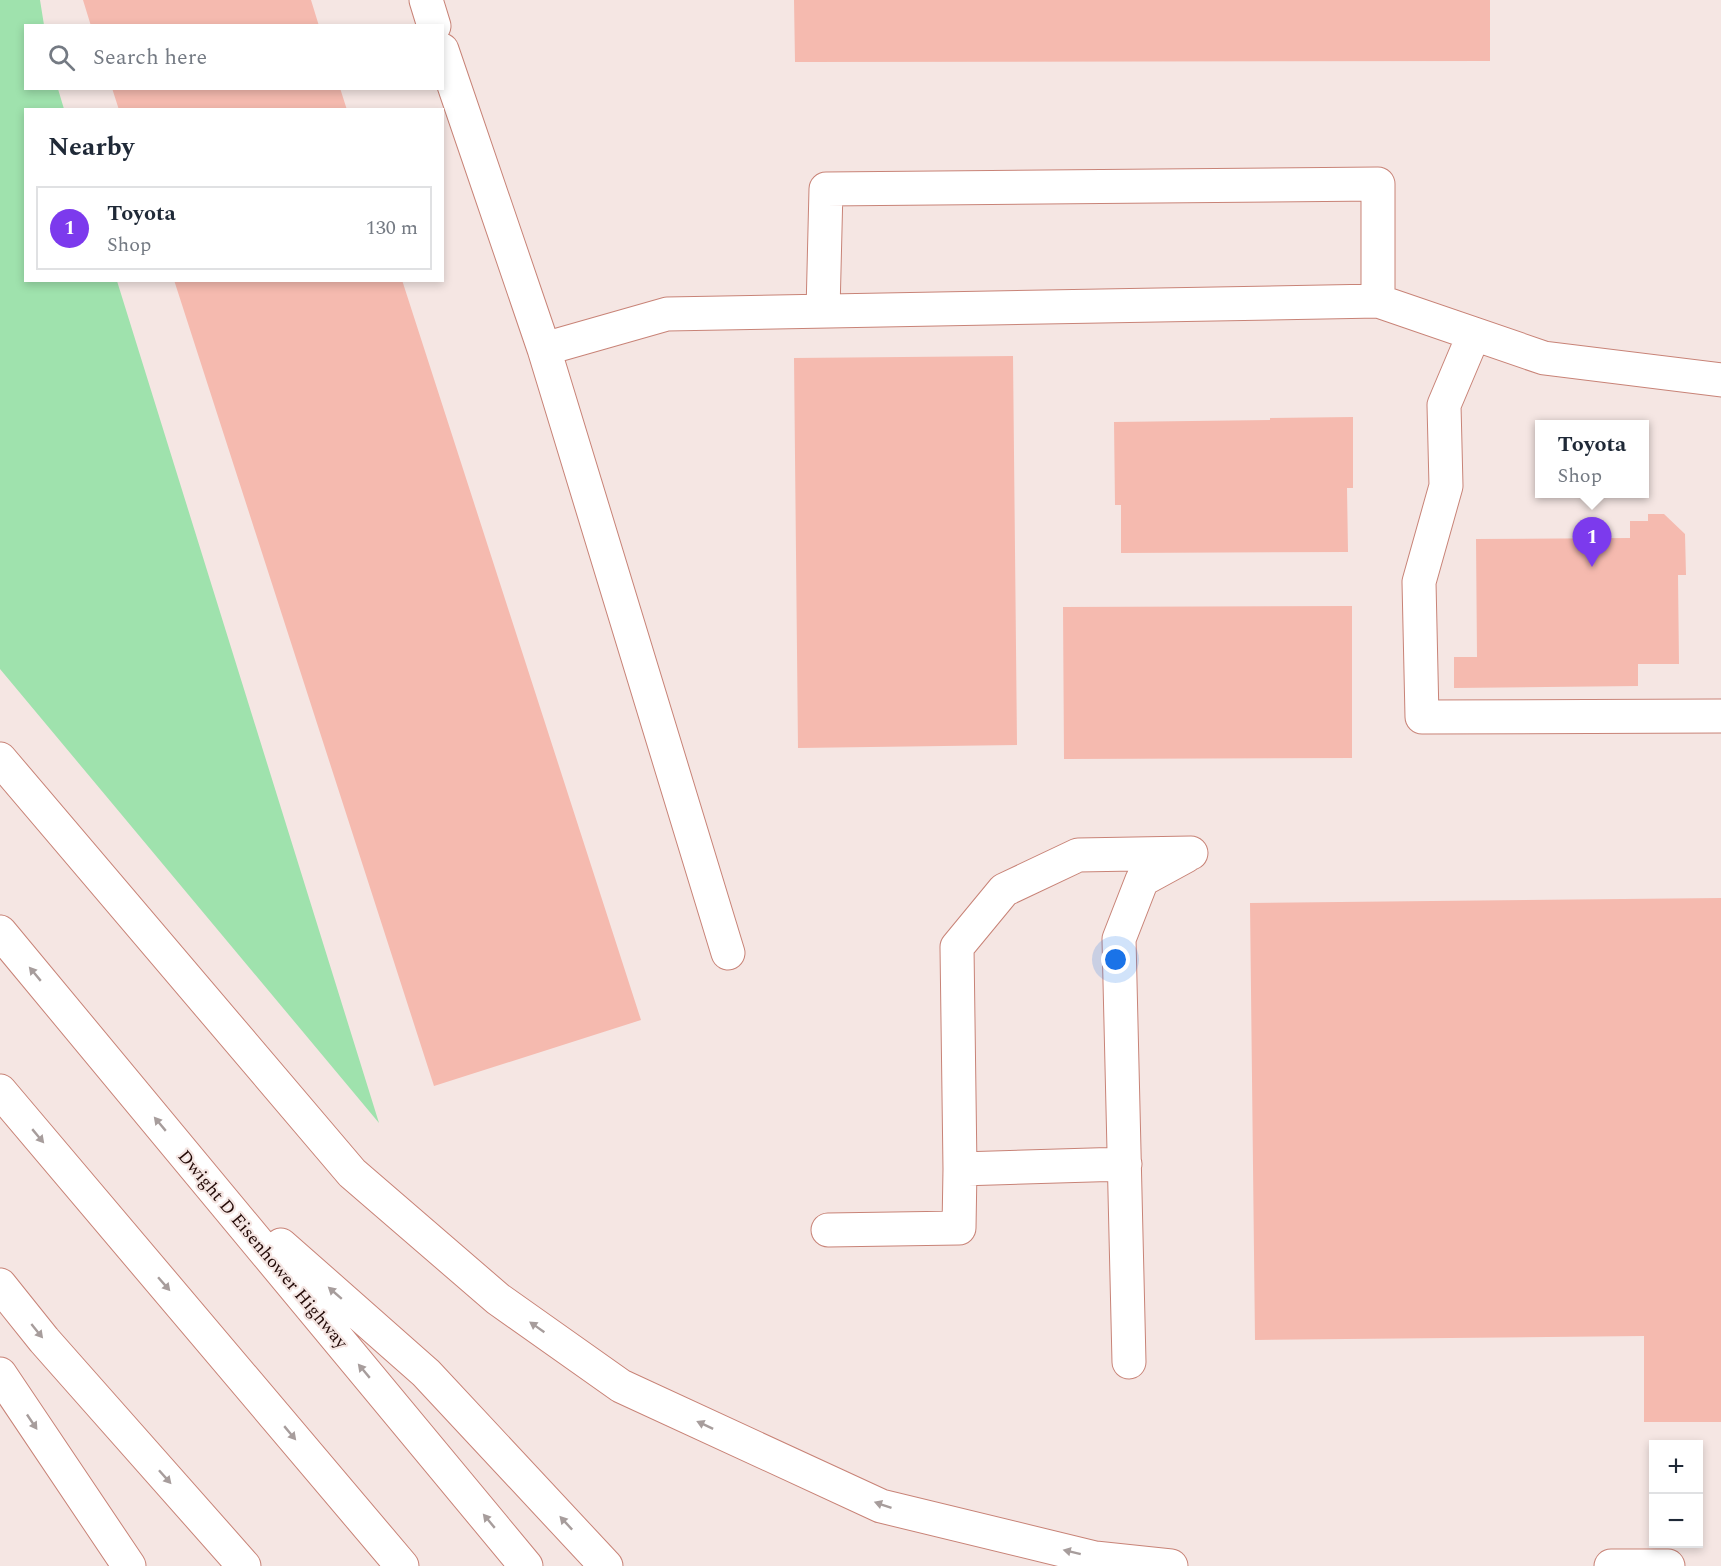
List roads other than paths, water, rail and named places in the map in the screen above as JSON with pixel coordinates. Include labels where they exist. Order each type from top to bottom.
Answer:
[{"type":"main road","points":[[426,0],[433,24]]},
{"type":"main road","points":[[444,56],[544,349],[728,953]]},
{"type":"main road","points":[[823,311],[826,189],[1378,184],[1378,301]]},
{"type":"main road","points":[[544,349],[667,314],[1378,301],[1544,358],[1721,380]]},
{"type":"main road","points":[[1474,334],[1444,405],[1446,486],[1419,582],[1422,717],[1721,716]]},
{"type":"main road","points":[[0,759],[352,1173],[498,1299],[621,1386],[881,1506],[1095,1558],[1171,1566]]},
{"type":"main road","points":[[828,1230],[959,1228],[957,947],[1004,890],[1078,855],[1191,853],[1142,880],[1119,939],[1129,1362]]},
{"type":"main road","name":"Dwight D Eisenhower Highway","points":[[0,932],[526,1566]]},
{"type":"main road","points":[[0,1091],[402,1566]]},
{"type":"main road","points":[[960,1169],[1125,1164]]},
{"type":"main road","points":[[207,1180],[426,1373],[606,1566]]},
{"type":"main road","points":[[0,1285],[59,1357],[244,1566]]},
{"type":"main road","points":[[0,1374],[129,1566]]},
{"type":"main road","points":[[1611,1566],[1668,1566]]},
{"type":"place","name":"Toyota","points":[[1592,567]]}]
